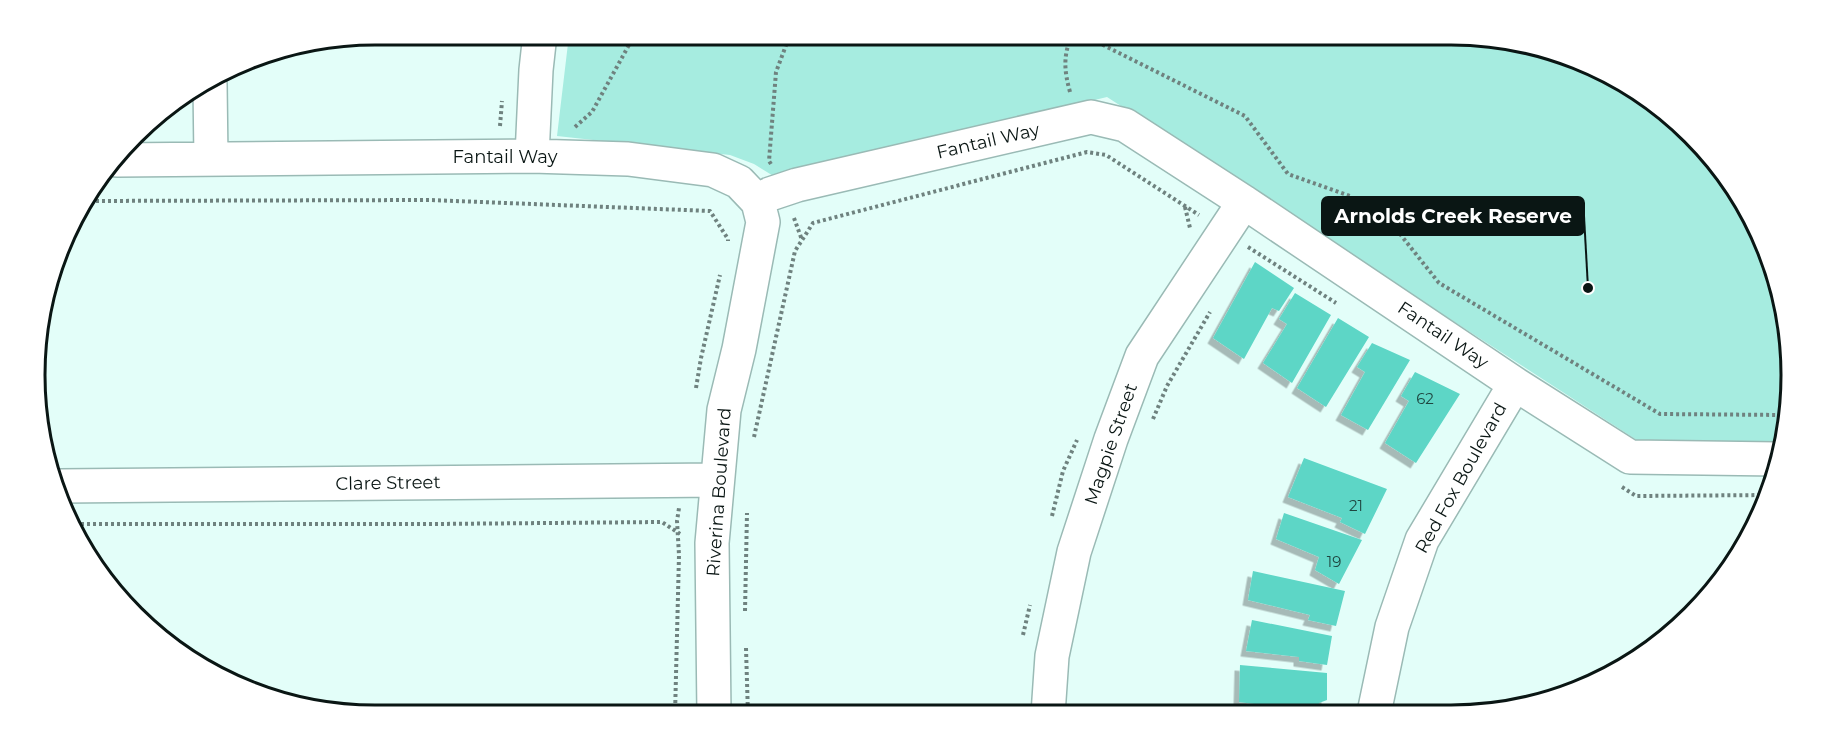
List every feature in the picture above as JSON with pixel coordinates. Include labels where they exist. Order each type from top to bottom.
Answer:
[{"type":"street","points":[[533,146],[539,45]]},
{"type":"street","points":[[210,89],[211,159]]},
{"type":"street","name":"Fantail Way","points":[[125,160],[211,159],[533,146],[713,170],[771,196],[1091,117],[1125,125],[1515,384],[1630,457],[1770,459]]},
{"type":"street","name":"Riverina Boulevard","points":[[714,705],[713,535],[724,410],[739,349],[763,222],[771,196]]},
{"type":"street","name":"Magpie Street","points":[[1049,705],[1052,656],[1074,552],[1111,439],[1142,356],[1244,202]]},
{"type":"street","name":"Red Fox Boulevard","points":[[1376,705],[1392,627],[1422,540],[1515,384]]},
{"type":"street","name":"Clare Street","points":[[65,486],[717,480]]},
{"type":"path","points":[[533,146],[550,135],[571,130],[592,112],[629,45]]},
{"type":"path","points":[[786,45],[776,72],[769,161],[771,196],[802,240]]},
{"type":"path","points":[[1103,45],[1245,116],[1288,174],[1350,196],[1396,229],[1439,283],[1660,414],[1778,415]]},
{"type":"path","points":[[753,448],[795,251],[813,222],[1087,152],[1106,155],[1185,206]]},
{"type":"path","points":[[95,201],[430,200],[710,211],[728,239],[726,250]]},
{"type":"path","points":[[1246,257],[1252,249]]},
{"type":"path","points":[[696,390],[721,272]]},
{"type":"path","points":[[1149,428],[1167,386],[1211,310]]},
{"type":"path","points":[[675,705],[677,520],[683,480]]},
{"type":"path","points":[[745,616],[747,510]]},
{"type":"path","points":[[81,524],[662,522],[678,534],[747,537]]},
{"type":"path","points":[[745,638],[748,705]]},
{"type":"green space","points":[[568,45],[1451,45],[1494,48],[1536,56],[1597,79],[1652,113],[1699,157],[1737,210],[1756,249],[1775,311],[1781,375],[1773,447],[1649,448],[1107,97],[775,177],[754,164],[730,155],[557,136]]},
{"type":"building","points":[[1255,262],[1294,288],[1279,311],[1272,308],[1244,359],[1213,338]]},
{"type":"building","points":[[1295,293],[1331,315],[1292,383],[1263,363],[1287,324],[1279,319]]},
{"type":"building","points":[[1338,318],[1369,337],[1326,407],[1297,388]]},
{"type":"building","points":[[1372,343],[1410,360],[1368,430],[1341,415],[1365,372],[1357,367]]},
{"type":"building","points":[[1415,372],[1460,394],[1416,463],[1385,443],[1409,401],[1401,396]]},
{"type":"building","points":[[1304,458],[1387,489],[1365,534],[1340,522],[1342,518],[1288,497]]},
{"type":"building","points":[[1284,513],[1362,540],[1339,584],[1315,570],[1319,557],[1276,539]]},
{"type":"building","points":[[1253,571],[1345,591],[1336,626],[1308,620],[1310,615],[1248,600]]},
{"type":"building","points":[[1252,620],[1332,636],[1327,665],[1299,661],[1299,657],[1246,651]]},
{"type":"building","points":[[1240,665],[1327,673],[1327,700],[1319,705],[1262,705],[1239,702]]},
{"type":"place","name":"Arnolds Creek Reserve","points":[[1588,288]]}]
